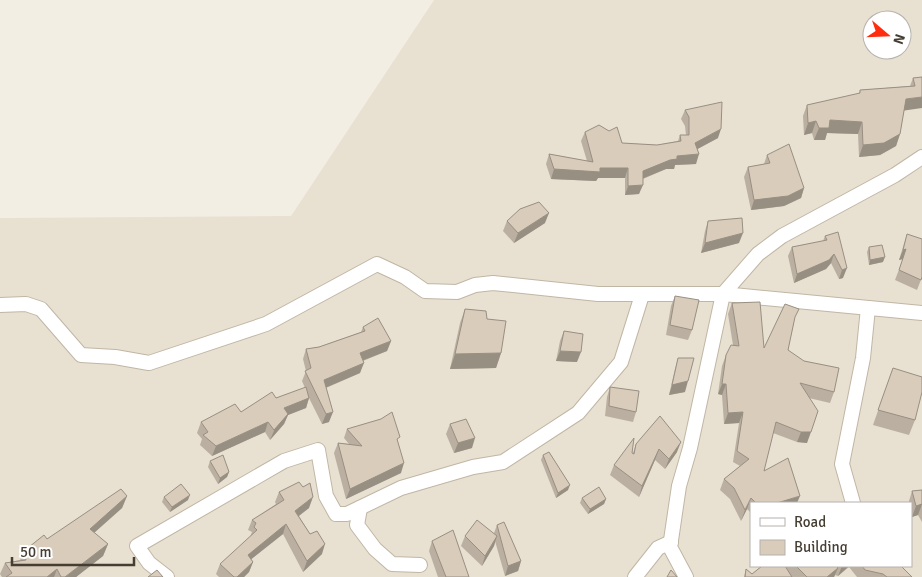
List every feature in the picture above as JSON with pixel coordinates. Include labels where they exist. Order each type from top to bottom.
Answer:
[{"type":"street","points":[[686,577],[670,547],[679,486],[690,448],[723,294],[758,254],[782,236],[895,175],[922,157]]},
{"type":"street","points":[[0,305],[26,304],[41,309],[82,355],[115,357],[149,363],[266,324],[377,264],[405,277],[425,291],[457,292],[493,283],[598,294],[723,294],[922,313]]},
{"type":"street","points":[[167,577],[149,563],[137,546],[284,461],[318,450],[326,496],[336,514],[347,514],[401,488],[473,467],[503,462],[578,413],[621,362],[642,295]]},
{"type":"street","points":[[853,502],[842,464],[863,358],[868,308]]},
{"type":"street","points":[[360,508],[357,525],[375,549],[392,564],[420,565]]},
{"type":"street","points":[[635,577],[658,548],[671,542]]},
{"type":"shaded area","points":[[434,0],[922,0],[922,577],[0,577],[0,218],[291,216]]},
{"type":"building","points":[[922,77],[922,97],[906,99],[900,134],[884,143],[863,145],[862,122],[830,120],[829,128],[819,128],[816,121],[808,123],[807,105],[860,93],[860,90],[915,86],[913,78]]},
{"type":"building","points":[[722,102],[721,129],[695,143],[699,154],[677,156],[677,159],[643,171],[643,185],[628,186],[628,168],[600,168],[600,172],[554,169],[549,154],[593,162],[585,132],[599,125],[609,131],[617,127],[622,143],[657,145],[681,141],[680,135],[689,135],[689,117],[685,110]]},
{"type":"building","points":[[789,144],[804,188],[788,196],[754,200],[748,167],[770,163],[767,155]]},
{"type":"building","points":[[539,202],[549,213],[518,233],[507,221],[520,209]]},
{"type":"building","points":[[742,218],[743,233],[705,243],[708,221]]},
{"type":"building","points":[[838,232],[847,268],[842,270],[834,254],[829,260],[797,274],[792,247],[827,240],[825,236]]},
{"type":"building","points":[[907,234],[922,239],[921,280],[899,270],[906,249],[903,250]]},
{"type":"building","points":[[882,245],[885,257],[870,260],[869,247]]},
{"type":"building","points":[[675,296],[699,300],[692,330],[670,325]]},
{"type":"building","points":[[760,302],[764,348],[785,304],[799,309],[795,317],[788,350],[804,361],[839,368],[834,392],[800,383],[818,411],[811,432],[801,432],[776,422],[764,471],[788,458],[800,496],[780,502],[755,502],[751,498],[745,510],[734,488],[724,479],[749,459],[737,451],[743,412],[728,413],[726,384],[722,384],[726,355],[731,345],[739,346],[732,303]]},
{"type":"building","points":[[465,309],[486,311],[487,319],[506,321],[501,353],[455,354]]},
{"type":"building","points":[[378,318],[391,341],[360,353],[364,363],[324,380],[333,412],[326,414],[305,371],[311,368],[306,349],[319,347],[365,331],[363,327]]},
{"type":"building","points":[[564,331],[583,334],[581,352],[560,351]]},
{"type":"building","points":[[678,358],[694,358],[688,381],[672,385]]},
{"type":"building","points":[[893,368],[922,377],[922,392],[915,420],[878,410]]},
{"type":"building","points":[[306,387],[309,398],[284,408],[288,414],[274,430],[268,422],[216,446],[203,435],[208,432],[201,422],[235,404],[241,412],[272,392],[276,398]]},
{"type":"building","points":[[610,387],[639,391],[636,412],[609,406]]},
{"type":"building","points":[[392,412],[400,437],[397,439],[404,463],[350,489],[338,443],[362,446],[347,429],[381,419]]},
{"type":"building","points":[[660,416],[681,442],[669,459],[659,449],[642,486],[614,465],[634,438],[632,453],[634,454],[636,444]]},
{"type":"building","points":[[466,419],[475,438],[458,443],[450,424]]},
{"type":"building","points":[[549,452],[570,485],[558,493],[543,455]]},
{"type":"building","points":[[223,455],[229,472],[220,478],[210,461]]},
{"type":"building","points":[[299,482],[303,487],[310,483],[313,497],[295,511],[310,534],[317,531],[325,544],[307,561],[286,524],[248,555],[253,562],[237,577],[234,577],[220,564],[257,530],[254,527],[256,523],[252,520],[284,500],[279,492]]},
{"type":"building","points":[[181,484],[190,495],[172,507],[164,497]]},
{"type":"building","points":[[599,487],[606,499],[590,509],[582,498]]},
{"type":"building","points":[[121,489],[127,496],[90,529],[108,544],[65,577],[61,577],[57,569],[47,577],[6,577],[12,573],[5,563],[26,560],[24,551],[44,535],[47,539]]},
{"type":"building","points":[[922,490],[922,504],[916,506],[912,491]]},
{"type":"building","points":[[477,520],[497,536],[485,556],[465,536]]},
{"type":"building","points":[[504,522],[521,561],[508,566],[497,525]]},
{"type":"building","points":[[453,530],[469,577],[446,577],[432,541]]},
{"type":"building","points":[[761,567],[786,567],[792,577],[745,577],[746,569],[752,574]]},
{"type":"building","points":[[797,567],[838,568],[827,577],[807,577]]},
{"type":"building","points":[[863,567],[902,567],[912,577],[887,577],[883,574],[865,570]]},
{"type":"building","points":[[157,570],[163,577],[148,577]]},
{"type":"building","points":[[671,570],[677,577],[667,577]]}]
